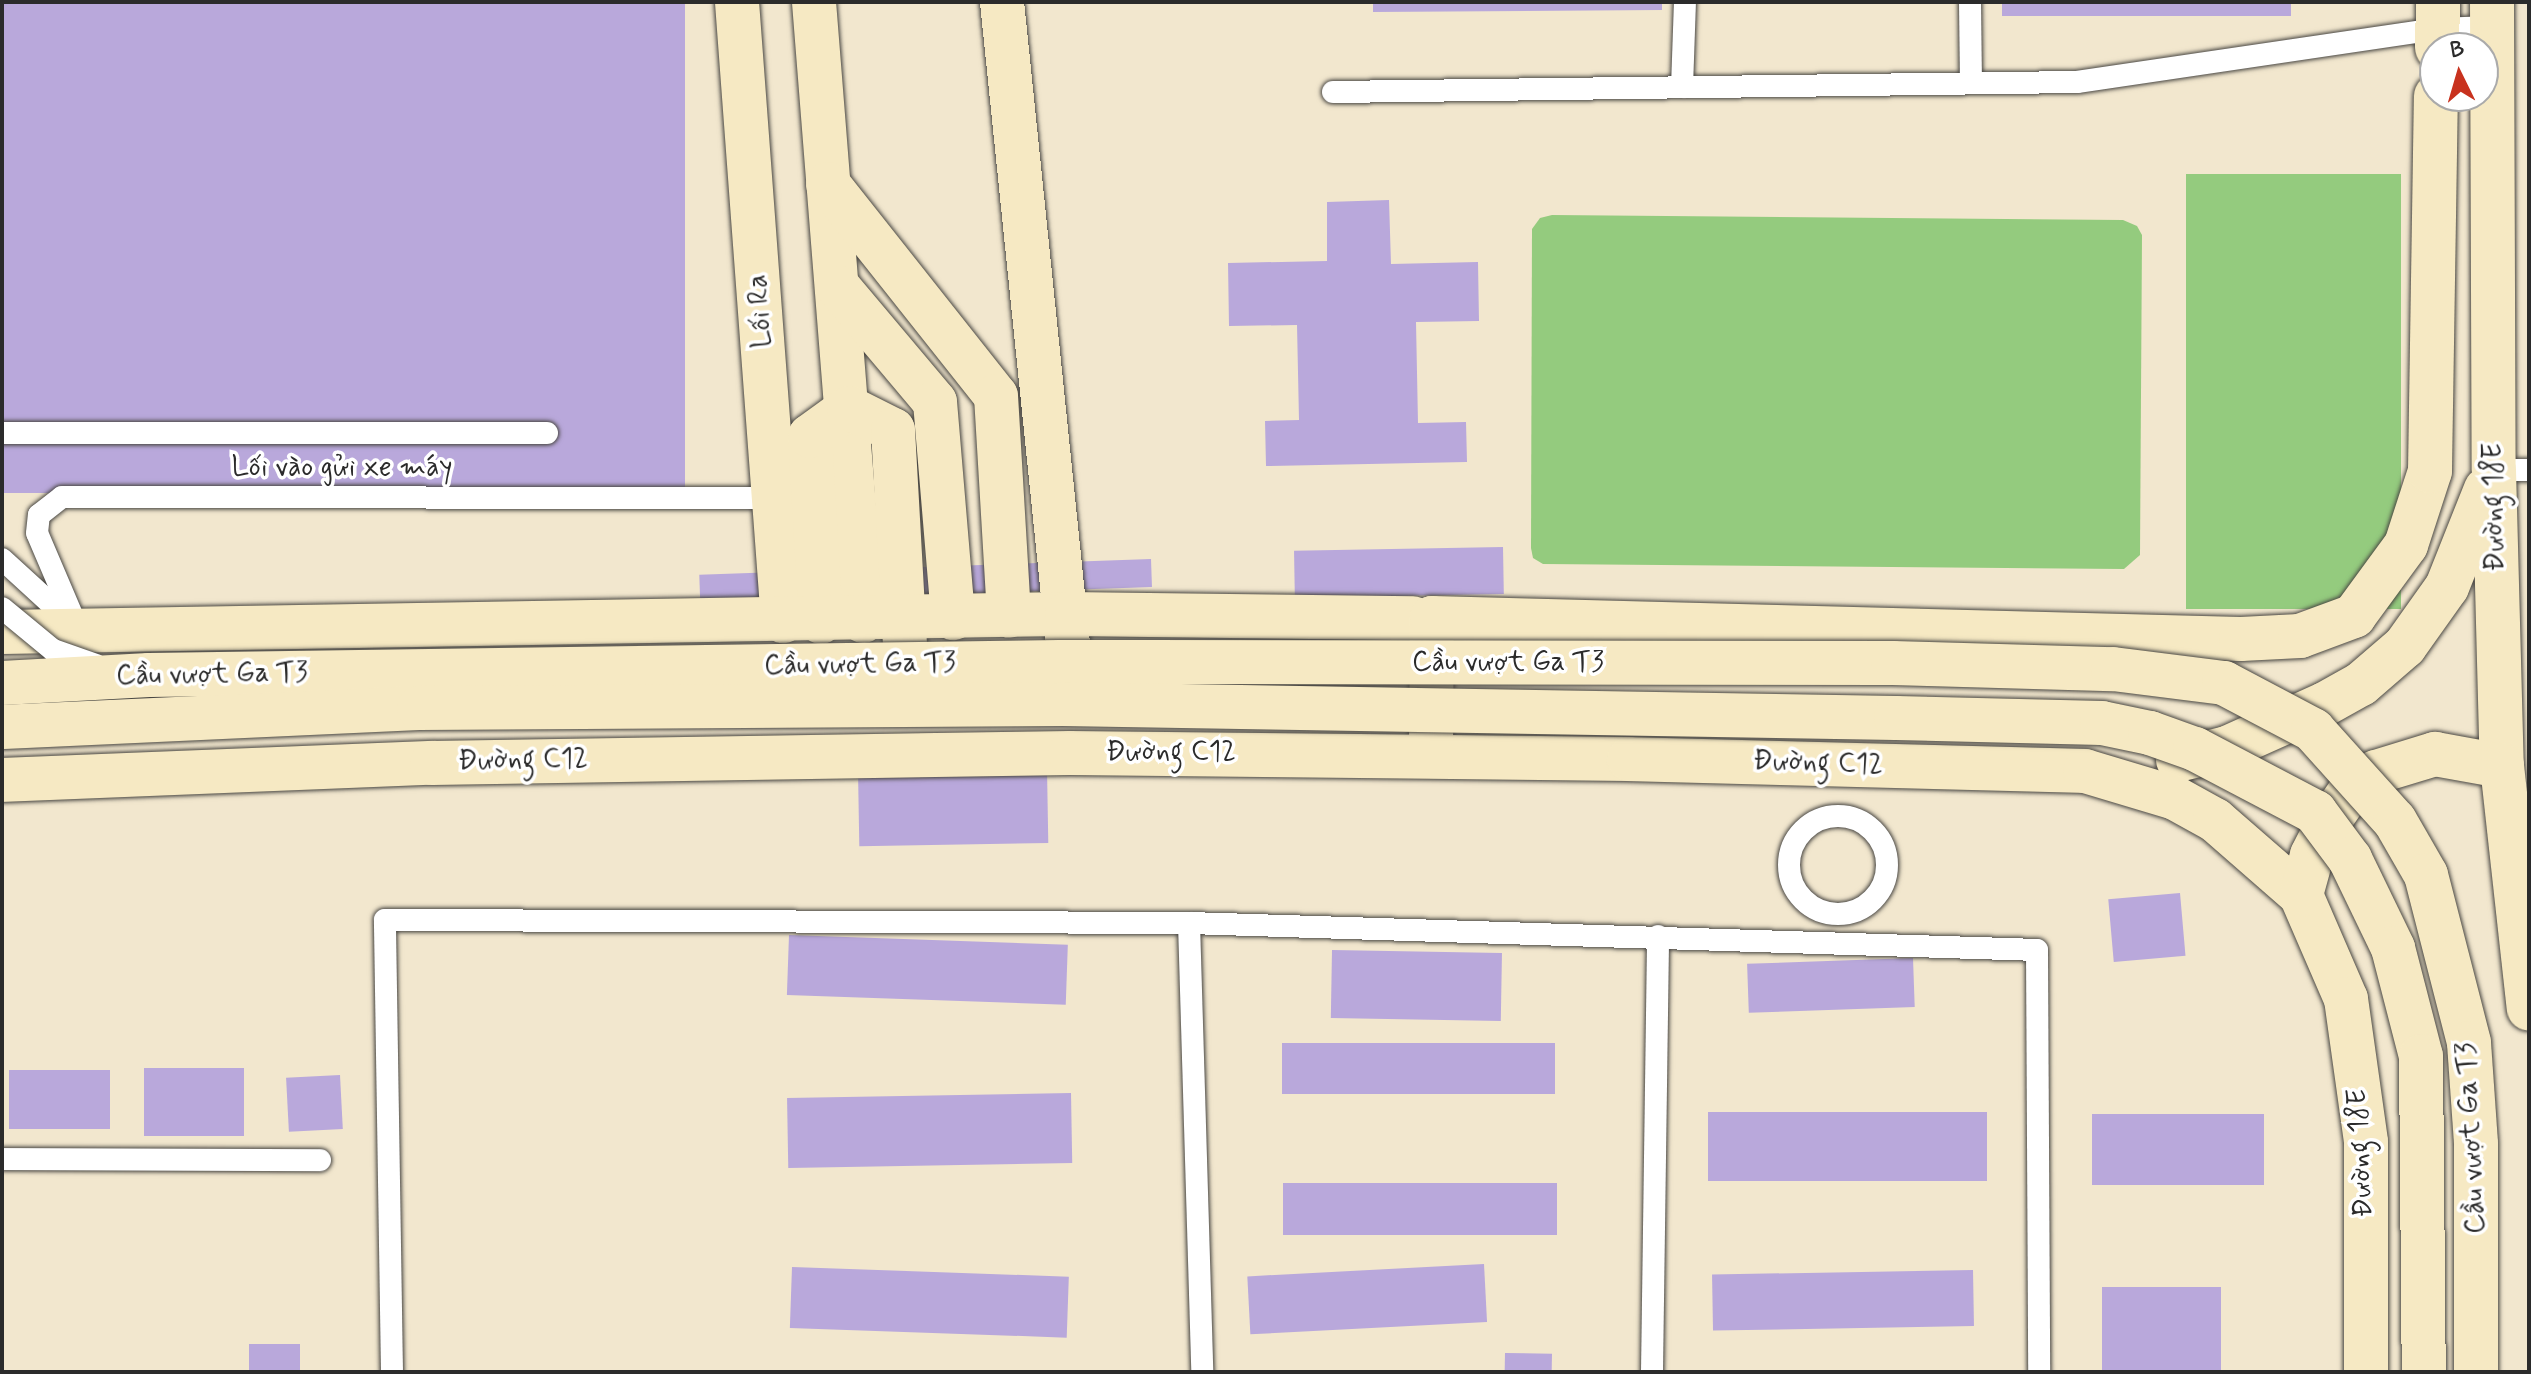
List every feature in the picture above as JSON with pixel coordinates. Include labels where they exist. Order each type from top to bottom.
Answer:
[{"type":"main road","name":"Lối Ra","points":[[737,2],[775,498],[843,621]]},
{"type":"main road","points":[[814,2],[849,408]]},
{"type":"main road","points":[[1002,2],[1067,614],[1070,753]]},
{"type":"main road","name":"Đường 18E","points":[[2492,15],[2511,470],[2502,766],[2529,1009]]},
{"type":"main road","points":[[2,632],[843,621],[1067,614],[1422,618],[2241,639],[2300,636],[2354,616],[2406,545],[2430,471],[2436,112]]},
{"type":"main road","points":[[828,184],[996,396],[1009,616]]},
{"type":"main road","points":[[839,288],[935,402],[953,618]]},
{"type":"main road","points":[[843,621],[893,430],[849,408]]},
{"type":"main road","points":[[849,408],[810,436],[843,621],[905,754]]},
{"type":"main road","points":[[2085,771],[2151,766],[2227,748],[2361,684],[2405,646],[2447,587],[2511,470]]},
{"type":"main road","points":[[1422,618],[1431,756]]},
{"type":"main road","points":[[48,778],[78,629]]},
{"type":"main road","name":"Cầu vượt Ga T3","points":[[2,683],[149,675],[1060,662],[1861,663],[2113,669],[2224,683],[2313,730],[2395,821],[2426,875],[2457,983],[2472,1070],[2476,1372]]},
{"type":"main road","name":"Cầu vượt Ga T3","points":[[2,727],[419,708],[1063,704],[1928,718],[2102,723],[2150,733],[2195,749],[2315,812],[2350,859],[2383,923],[2410,1002],[2421,1056],[2424,1372]]},
{"type":"main road","name":"Đường C12","points":[[2,780],[432,763],[1070,753],[1431,756],[2085,771],[2175,798],[2215,820],[2301,895]]},
{"type":"main road","points":[[2301,895],[2312,855],[2330,820],[2349,793],[2376,772],[2435,754],[2502,766]]},
{"type":"main road","name":"Đường 18E","points":[[2301,895],[2346,999],[2366,1142],[2366,1372]]},
{"type":"lane","points":[[1682,87],[1685,2]]},
{"type":"lane","points":[[1970,2],[1971,82]]},
{"type":"lane","points":[[1333,92],[2077,82],[2492,15]]},
{"type":"lane","points":[[2,433],[547,433]]},
{"type":"lane","name":"Lối vào gửi xe máy","points":[[78,629],[37,533],[39,515],[62,497],[775,498]]},
{"type":"lane","points":[[2,559],[78,629]]},
{"type":"lane","points":[[2,608],[53,650],[82,662],[149,675]]},
{"type":"lane","points":[[1834,815],[1861,820],[1881,838],[1889,864],[1882,890],[1862,909],[1835,914],[1812,907],[1794,889],[1788,865],[1794,841],[1811,823],[1834,815]]},
{"type":"lane","points":[[1835,914],[1836,940]]},
{"type":"lane","points":[[392,1372],[385,920],[1189,923],[1836,940],[2037,950],[2039,1372]]},
{"type":"lane","points":[[1189,923],[1202,1372]]},
{"type":"lane","points":[[1652,1372],[1658,936]]},
{"type":"lane","points":[[2,1159],[320,1160]]},
{"type":"green space","points":[[2186,174],[2401,174],[2401,609],[2186,609]]},
{"type":"green space","points":[[1552,215],[2123,220],[2137,226],[2142,235],[2140,555],[2124,569],[1543,564],[1533,558],[1531,548],[1532,229],[1540,218]]},
{"type":"building","points":[[2,2],[685,2],[685,493],[2,493]]},
{"type":"building","points":[[1373,2],[1662,2],[1662,10],[1373,12]]},
{"type":"building","points":[[2002,2],[2291,2],[2291,16],[2002,16]]},
{"type":"building","points":[[1389,200],[1391,264],[1478,262],[1479,321],[1416,322],[1418,423],[1466,422],[1467,462],[1266,466],[1265,421],[1299,420],[1297,325],[1229,326],[1228,263],[1327,261],[1327,202]]},
{"type":"building","points":[[1503,547],[1504,594],[1295,598],[1294,551]]},
{"type":"building","points":[[1151,559],[1152,587],[700,603],[699,575]]},
{"type":"building","points":[[1047,769],[1048,843],[859,846],[858,772]]},
{"type":"building","points":[[2180,893],[2185,956],[2114,962],[2108,899]]},
{"type":"building","points":[[789,935],[1068,945],[1066,1005],[787,995]]},
{"type":"building","points":[[1332,950],[1502,953],[1501,1021],[1331,1018]]},
{"type":"building","points":[[1913,958],[1915,1007],[1749,1013],[1747,964]]},
{"type":"building","points":[[1282,1043],[1555,1043],[1555,1094],[1282,1094]]},
{"type":"building","points":[[144,1068],[244,1068],[244,1136],[144,1136]]},
{"type":"building","points":[[9,1070],[110,1070],[110,1129],[9,1129]]},
{"type":"building","points":[[340,1075],[343,1129],[289,1132],[286,1078]]},
{"type":"building","points":[[1071,1093],[1072,1163],[788,1168],[787,1098]]},
{"type":"building","points":[[1708,1112],[1987,1112],[1987,1181],[1708,1181]]},
{"type":"building","points":[[2092,1114],[2264,1114],[2264,1185],[2092,1185]]},
{"type":"building","points":[[1283,1183],[1557,1183],[1557,1235],[1283,1235]]},
{"type":"building","points":[[1484,1264],[1487,1322],[1250,1334],[1247,1276]]},
{"type":"building","points":[[792,1267],[1069,1277],[1067,1338],[790,1328]]},
{"type":"building","points":[[1973,1270],[1974,1326],[1713,1331],[1712,1275]]},
{"type":"building","points":[[2102,1287],[2221,1287],[2221,1372],[2102,1372]]},
{"type":"building","points":[[249,1344],[300,1344],[300,1372],[249,1372]]},
{"type":"building","points":[[1505,1353],[1552,1354],[1552,1372],[1505,1372]]}]
